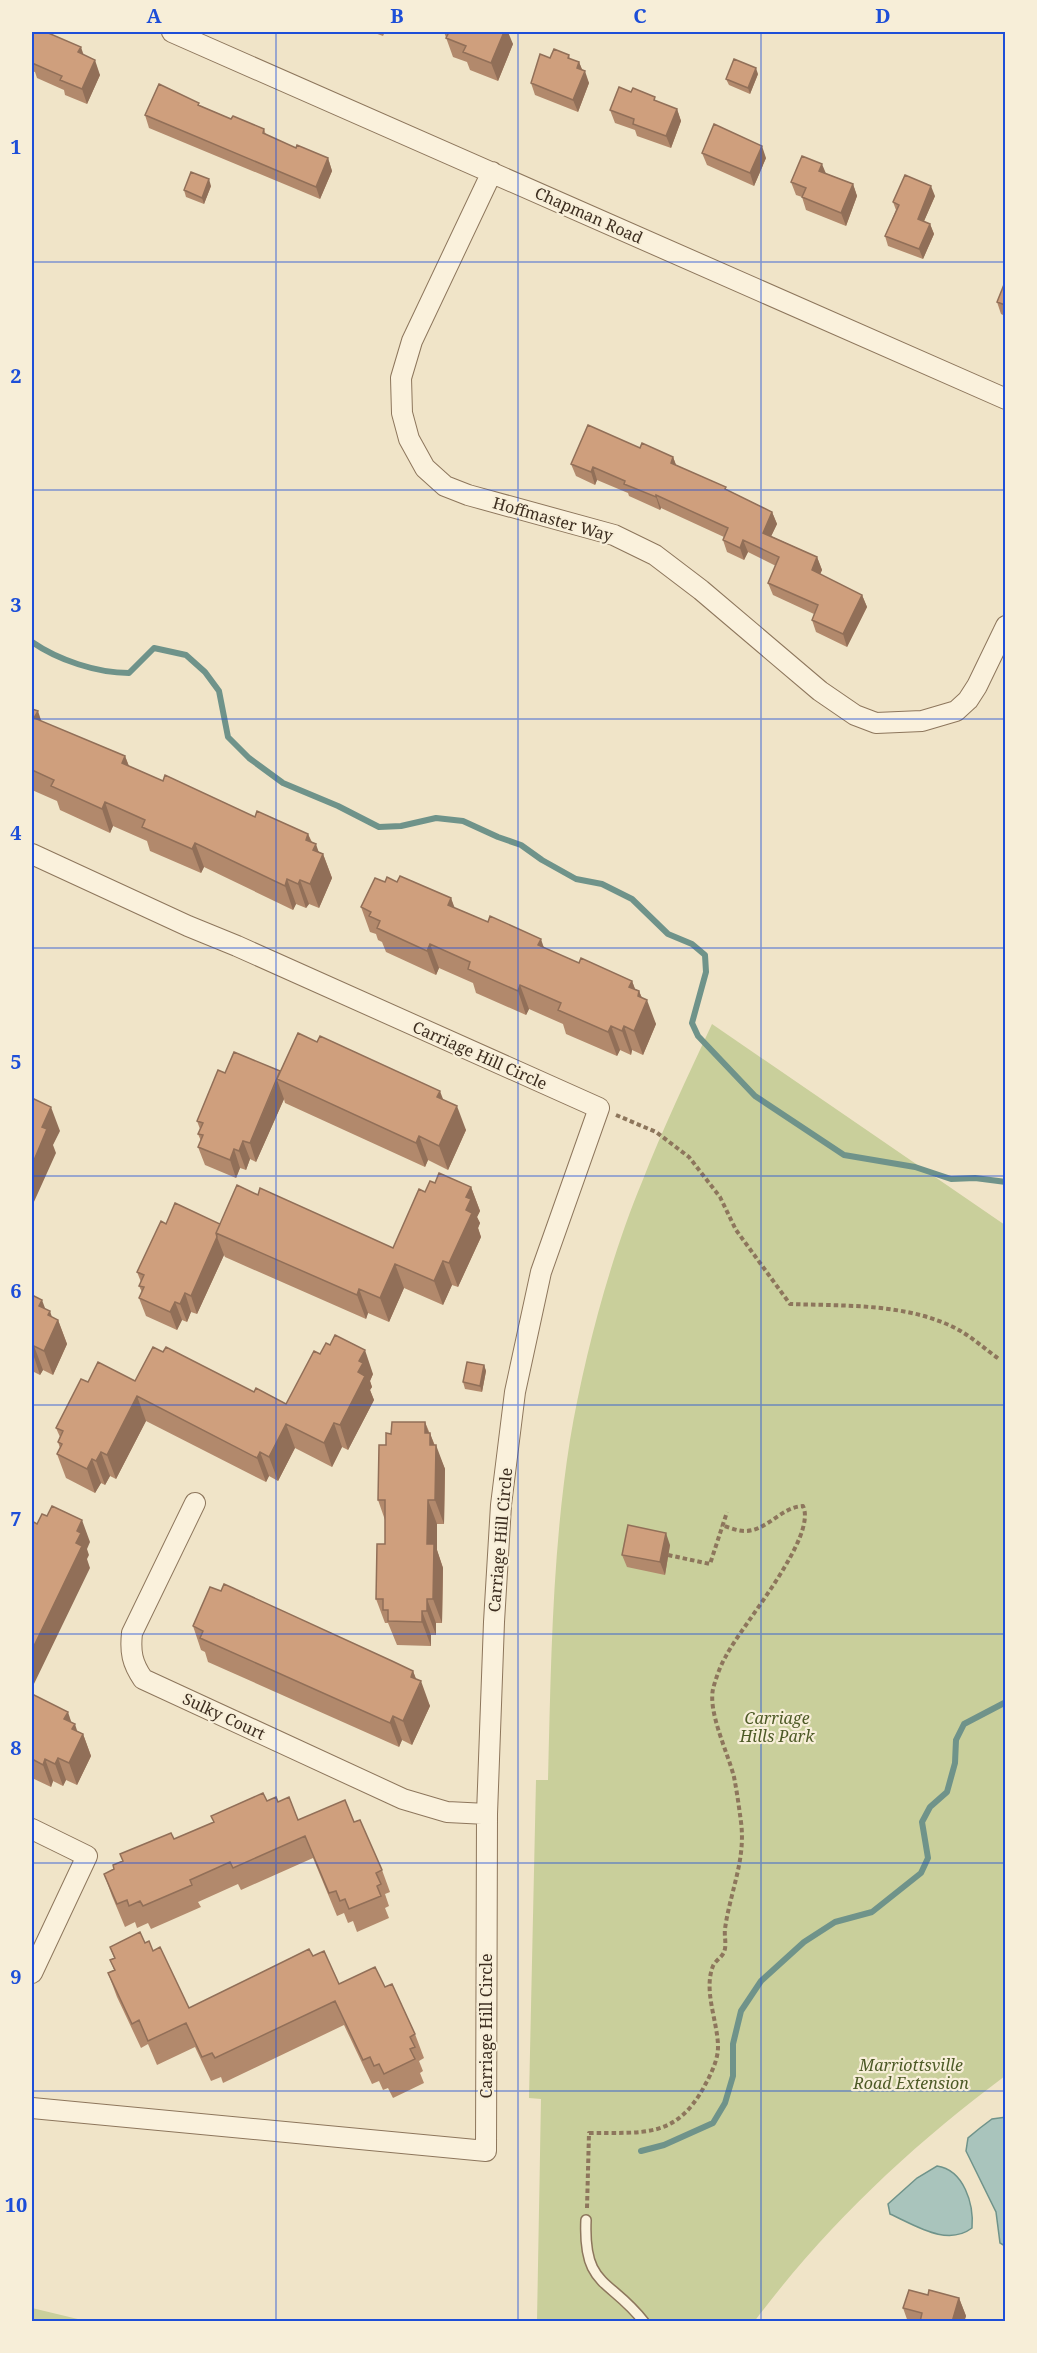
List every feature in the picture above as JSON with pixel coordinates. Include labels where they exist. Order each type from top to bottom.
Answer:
[{"type":"street","name":"Chapman Road","points":[[172,32],[1005,399]]},
{"type":"street","name":"Hoffmaster Way","points":[[492,172],[412,341],[401,378],[402,413],[409,439],[424,468],[445,486],[468,495],[614,535],[655,555],[701,590],[820,691],[855,715],[876,723],[922,721],[956,711],[968,700],[977,686],[1005,626]]},
{"type":"street","name":"Carriage Hill Circle","points":[[32,854],[188,926],[599,1108],[541,1272],[515,1392],[501,1505],[487,1814],[486,2151],[32,2108]]},
{"type":"street","name":"Sulky Court","points":[[195,1503],[132,1633],[130,1652],[134,1666],[143,1679],[403,1799],[447,1812],[487,1814]]},
{"type":"street","points":[[32,1829],[87,1856],[32,1972]]},
{"type":"lane","points":[[586,2220],[587,2253],[592,2269],[603,2284],[636,2312],[644,2322]]},
{"type":"path","points":[[599,1108],[656,1131],[689,1157],[720,1197],[736,1230],[790,1304],[885,1309],[934,1319],[958,1330],[999,1359]]},
{"type":"path","points":[[586,2220],[589,2133],[642,2132],[667,2127],[682,2117],[699,2096],[712,2071],[718,2048],[710,1983],[713,1965],[724,1951],[725,1929],[742,1857],[742,1825],[734,1778],[712,1695],[716,1678],[726,1655],[778,1580],[804,1526],[806,1513],[803,1506],[795,1507],[758,1530],[742,1532],[721,1525]]},
{"type":"path","points":[[668,1555],[710,1564],[727,1512]]},
{"type":"green space","name":"Carriage Hills Park","points":[[712,1024],[1005,1225],[1005,2076],[936,2131],[871,2190],[810,2253],[754,2322],[537,2321],[541,2099],[529,2098],[536,1780],[548,1780],[553,1610],[564,1482],[583,1376],[599,1309],[619,1243],[658,1142]]},
{"type":"green space","points":[[32,2308],[86,2321],[32,2321]]},
{"type":"water","points":[[1006,2117],[1005,2246],[1000,2243],[996,2212],[966,2151],[968,2138],[992,2119]]},
{"type":"water","points":[[937,2166],[954,2174],[969,2199],[972,2228],[962,2233],[942,2235],[890,2214],[888,2204],[917,2178]]},
{"type":"building","points":[[32,32],[46,32],[81,47],[78,52],[95,60],[82,89],[60,80],[62,76],[32,63]]},
{"type":"building","points":[[449,32],[504,32],[491,63],[463,52],[466,46],[446,38]]},
{"type":"building","points":[[554,49],[579,62],[577,68],[585,71],[573,100],[531,83],[540,54],[550,58]]},
{"type":"building","points":[[734,59],[756,68],[748,88],[726,79]]},
{"type":"building","points":[[159,84],[199,103],[198,105],[231,119],[233,116],[264,129],[263,133],[296,148],[297,145],[328,158],[316,187],[145,115]]},
{"type":"building","points":[[619,87],[631,92],[633,88],[677,109],[666,136],[633,124],[634,119],[610,110]]},
{"type":"building","points":[[714,124],[762,146],[750,173],[702,153]]},
{"type":"building","points":[[802,156],[822,164],[819,171],[853,184],[841,213],[802,197],[806,188],[791,182]]},
{"type":"building","points":[[191,172],[209,179],[202,198],[184,190]]},
{"type":"building","points":[[905,175],[931,186],[918,219],[930,224],[919,249],[885,236],[899,205],[893,202]]},
{"type":"building","points":[[1005,282],[1005,305],[997,302]]},
{"type":"building","points":[[588,425],[640,448],[642,443],[673,457],[671,463],[726,487],[725,489],[772,512],[763,533],[817,557],[812,570],[862,595],[843,634],[812,620],[818,605],[768,583],[779,557],[743,540],[740,548],[723,540],[728,528],[656,495],[656,497],[624,484],[625,481],[593,467],[591,472],[571,464]]},
{"type":"building","points":[[32,709],[38,711],[34,718],[125,756],[122,763],[163,781],[165,775],[255,817],[257,811],[308,834],[306,840],[316,844],[313,850],[323,854],[310,884],[300,880],[298,884],[287,879],[285,886],[195,843],[192,849],[142,827],[145,820],[105,802],[102,809],[51,786],[54,780],[32,770]]},
{"type":"building","points":[[400,876],[451,898],[448,905],[488,922],[490,916],[541,939],[538,945],[579,963],[581,958],[632,981],[629,987],[639,991],[638,996],[647,1000],[634,1031],[624,1026],[622,1031],[611,1026],[608,1032],[558,1010],[561,1003],[520,985],[518,991],[468,969],[470,962],[430,944],[427,951],[377,928],[380,921],[369,916],[371,912],[361,907],[375,878],[385,882],[387,877],[397,882]]},
{"type":"building","points":[[298,1033],[317,1042],[320,1036],[440,1091],[437,1097],[457,1106],[439,1146],[419,1136],[416,1143],[277,1079]]},
{"type":"building","points":[[234,1052],[280,1071],[250,1143],[243,1141],[239,1151],[234,1149],[230,1160],[198,1147],[203,1135],[198,1134],[203,1123],[197,1121],[218,1070],[225,1073]]},
{"type":"building","points":[[32,1098],[51,1107],[42,1127],[47,1129],[32,1165]]},
{"type":"building","points":[[439,1173],[471,1187],[466,1197],[471,1199],[466,1210],[472,1213],[449,1263],[443,1261],[434,1281],[395,1264],[380,1298],[359,1289],[357,1295],[216,1233],[237,1185],[258,1195],[260,1188],[393,1248],[419,1189],[425,1192],[430,1181],[435,1183]]},
{"type":"building","points":[[175,1203],[220,1224],[216,1233],[217,1237],[191,1296],[185,1293],[180,1304],[175,1302],[170,1312],[139,1298],[144,1287],[139,1286],[144,1275],[137,1272],[161,1221],[166,1224]]},
{"type":"building","points":[[32,1295],[42,1300],[39,1306],[50,1311],[48,1315],[58,1320],[44,1351],[34,1346],[32,1351]]},
{"type":"building","points":[[335,1335],[365,1350],[359,1361],[363,1363],[358,1372],[365,1376],[340,1425],[334,1423],[324,1443],[286,1424],[269,1457],[260,1452],[257,1458],[137,1396],[107,1455],[101,1452],[96,1461],[92,1459],[87,1469],[57,1454],[62,1444],[58,1442],[63,1431],[56,1428],[81,1379],[88,1382],[98,1362],[135,1381],[153,1347],[163,1352],[166,1347],[254,1392],[256,1388],[286,1404],[314,1351],[320,1354],[326,1343],[330,1345]]},
{"type":"building","points":[[467,1362],[484,1365],[480,1386],[463,1382]]},
{"type":"building","points":[[392,1422],[425,1422],[425,1433],[430,1433],[430,1445],[436,1445],[435,1500],[428,1500],[427,1544],[434,1544],[433,1599],[427,1599],[427,1611],[422,1611],[422,1622],[388,1621],[388,1610],[383,1610],[383,1599],[376,1599],[377,1544],[385,1544],[385,1500],[378,1500],[379,1445],[386,1445],[386,1433],[391,1434]]},
{"type":"building","points":[[52,1506],[82,1520],[77,1531],[81,1533],[76,1543],[82,1546],[32,1650],[32,1521],[37,1524],[42,1514],[47,1516]]},
{"type":"building","points":[[628,1525],[666,1533],[660,1562],[622,1555]]},
{"type":"building","points":[[224,1584],[413,1671],[411,1677],[421,1681],[403,1721],[393,1716],[390,1723],[200,1638],[203,1631],[193,1626],[210,1587],[221,1591]]},
{"type":"building","points":[[32,1694],[68,1712],[64,1719],[75,1724],[72,1729],[83,1734],[69,1763],[58,1758],[55,1764],[45,1759],[43,1765],[32,1759]]},
{"type":"building","points":[[263,1793],[267,1801],[276,1797],[278,1802],[289,1797],[298,1820],[345,1800],[354,1822],[360,1820],[382,1870],[376,1873],[381,1884],[377,1886],[381,1896],[349,1909],[345,1899],[340,1901],[336,1891],[329,1893],[305,1836],[233,1868],[230,1862],[190,1880],[192,1885],[143,1906],[140,1901],[129,1906],[127,1900],[117,1904],[104,1874],[114,1869],[113,1865],[123,1861],[120,1854],[171,1833],[174,1839],[214,1822],[211,1816]]},
{"type":"building","points":[[140,1932],[145,1943],[149,1941],[153,1951],[160,1947],[189,2008],[309,1949],[313,1956],[324,1951],[339,1984],[375,1967],[385,1987],[392,1984],[415,2034],[410,2037],[415,2047],[410,2049],[415,2059],[384,2074],[379,2064],[374,2066],[370,2057],[363,2060],[335,2001],[215,2058],[212,2053],[202,2057],[186,2023],[148,2041],[139,2020],[132,2024],[108,1973],[115,1970],[110,1960],[115,1958],[110,1947]]},
{"type":"building","points":[[909,2290],[928,2295],[929,2290],[959,2298],[952,2322],[920,2322],[922,2313],[903,2308]]},
{"type":"waterway","points":[[32,642],[78,664],[104,671],[129,673],[154,648],[186,655],[205,672],[219,691],[228,737],[249,758],[283,783],[338,806],[379,827],[401,826],[436,818],[463,821],[521,845],[576,879],[602,884],[632,899],[668,934],[692,944],[705,955],[706,972],[692,1023],[698,1036],[755,1096],[844,1155],[915,1167],[951,1179],[975,1178],[1006,1182]]},
{"type":"waterway","points":[[641,2151],[664,2145],[713,2123],[725,2103],[733,2076],[733,2044],[741,2011],[761,1981],[804,1942],[835,1922],[872,1912],[921,1873],[928,1858],[922,1822],[930,1807],[947,1792],[955,1763],[956,1740],[964,1724],[1006,1702]]},
{"type":"park label","name":"Marriottsville Road Extension","points":[[911,2074]]}]
